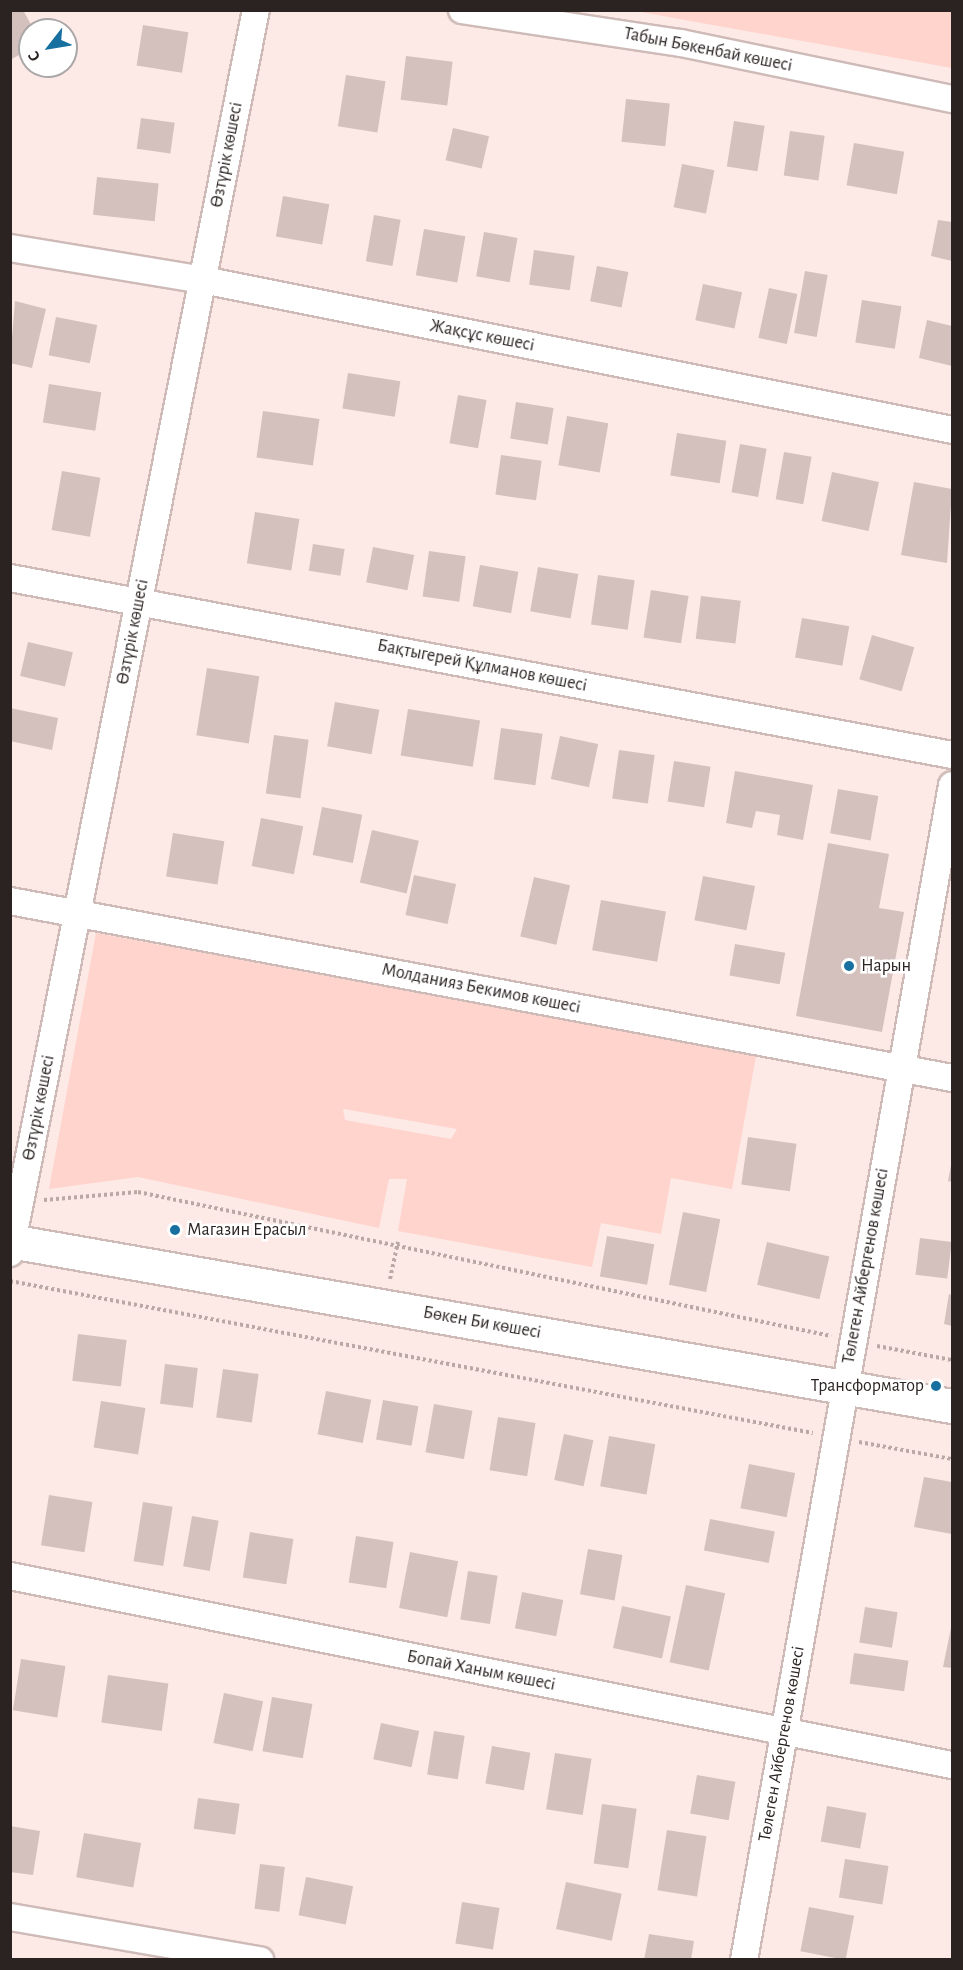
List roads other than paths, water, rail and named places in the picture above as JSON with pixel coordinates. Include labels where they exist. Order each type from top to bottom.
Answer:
[{"type":"street","name":"Өзтүрік көшесі","points":[[11,1245],[256,10]]},
{"type":"street","name":"Табын Бөкенбай көшесі","points":[[462,10],[681,43],[952,99]]},
{"type":"street","name":"Жақсұс көшесі","points":[[10,248],[203,280],[952,430]]},
{"type":"street","name":"Бақтыгерей Құлманов көшесі","points":[[10,578],[952,755]]},
{"type":"street","name":"Төлеген Айбергенов көшесі","points":[[744,1959],[952,785]]},
{"type":"street","name":"Молданияз Бекимов көшесі","points":[[10,901],[952,1078]]},
{"type":"street","name":"Бөкен Би көшесі","points":[[11,1245],[384,1306],[952,1406]]},
{"type":"street","name":"Бопай Ханым көшесі","points":[[10,1576],[952,1765]]},
{"type":"street","points":[[10,1917],[260,1959]]},
{"type":"place","name":"Нарын","points":[[849,966]]},
{"type":"place","name":"Магазин Ерасыл","points":[[175,1230]]},
{"type":"place","name":"Трансформатор","points":[[936,1386]]}]
